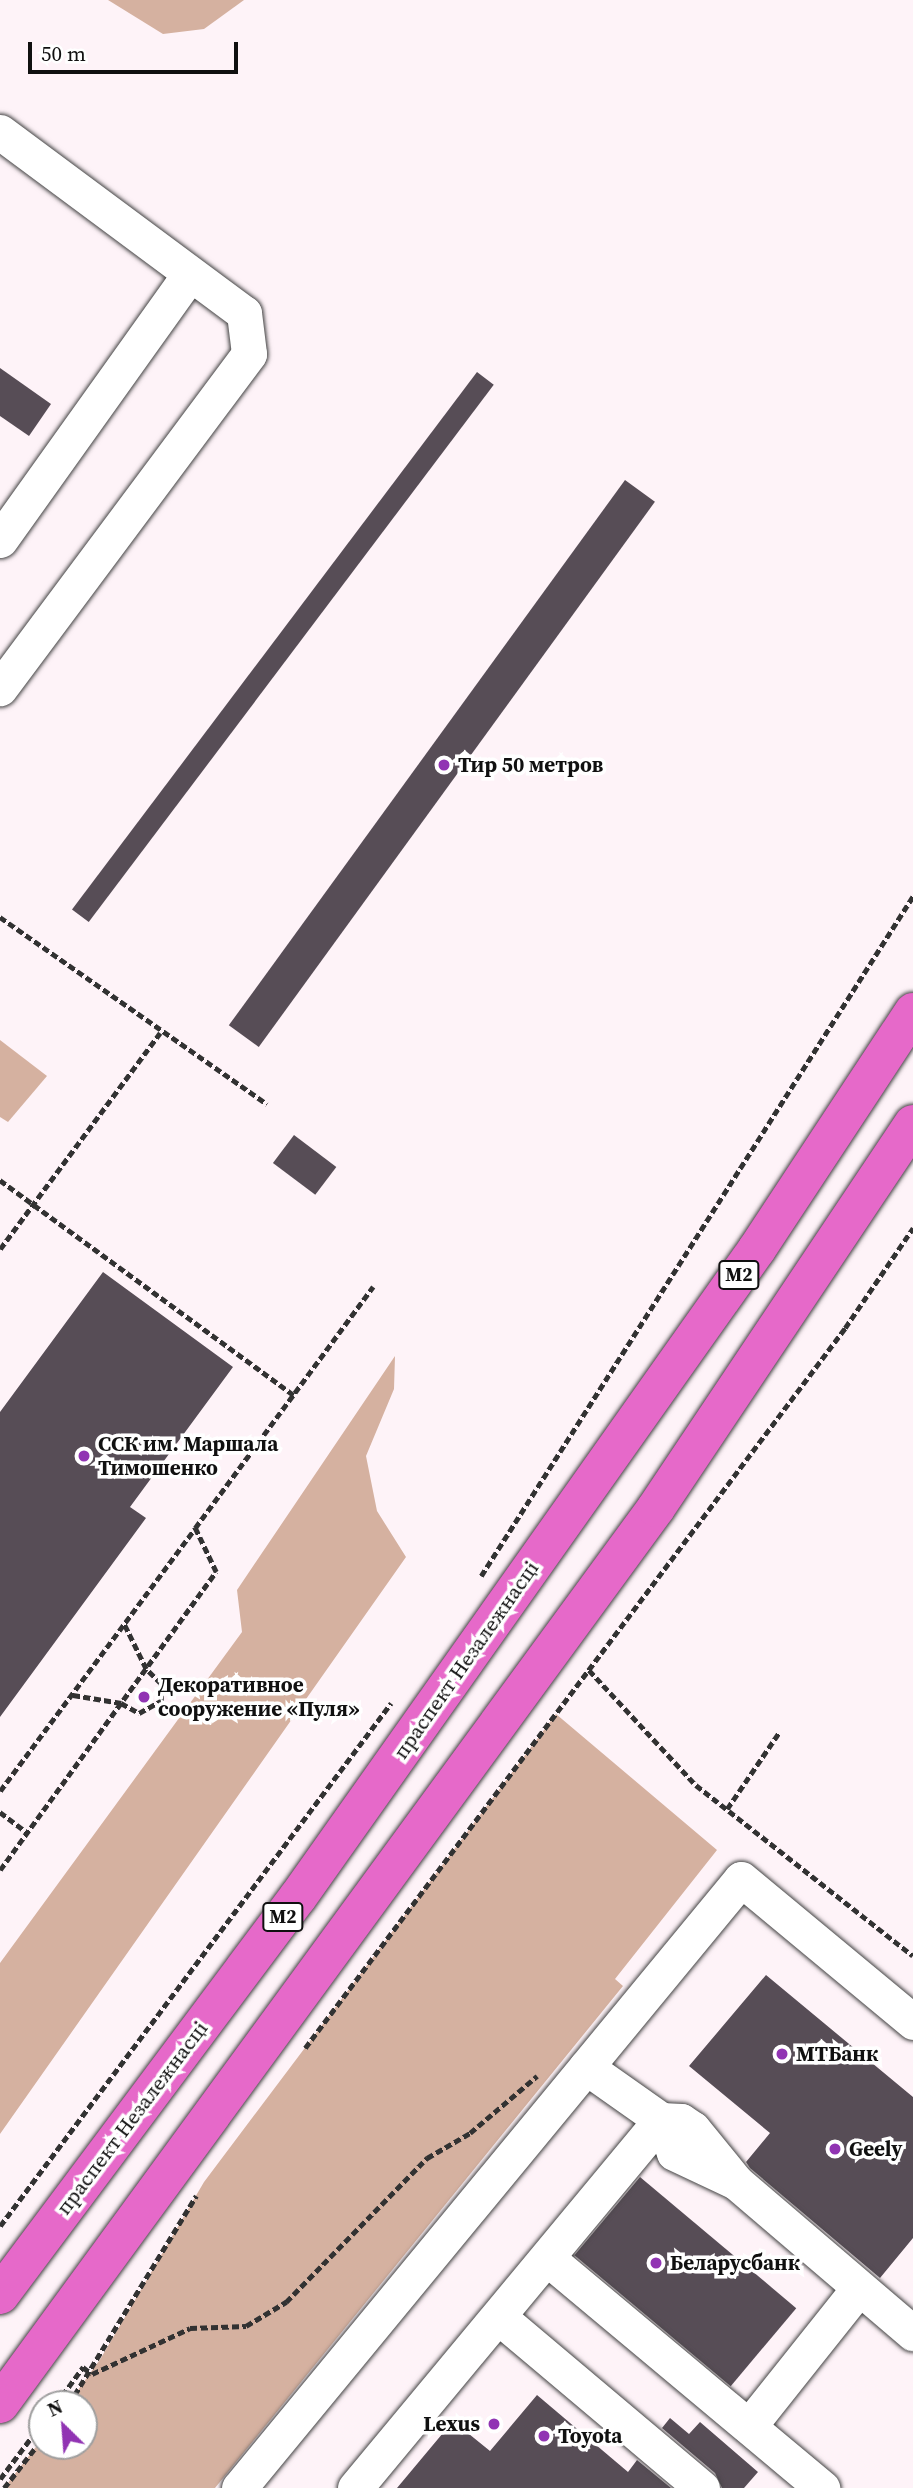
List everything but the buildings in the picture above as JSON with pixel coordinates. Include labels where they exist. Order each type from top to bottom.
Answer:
[{"type":"highway","name":"праспект Незалежнасці","points":[[0,2295],[298,1897],[757,1249],[913,1012]]},
{"type":"highway","name":"М2","points":[[0,2404],[656,1508],[913,1124]]},
{"type":"lane","points":[[0,132],[188,276],[244,313],[249,354],[0,688]]},
{"type":"lane","points":[[0,540],[188,276]]},
{"type":"lane","points":[[239,2488],[741,1879],[913,2022]]},
{"type":"lane","points":[[586,2067],[661,2120],[674,2153],[736,2182],[858,2290],[907,2316]]},
{"type":"lane","points":[[355,2488],[500,2318],[661,2120]]},
{"type":"lane","points":[[547,2258],[822,2488]]},
{"type":"lane","points":[[748,2426],[858,2290]]},
{"type":"lane","points":[[500,2318],[702,2488]]},
{"type":"path","points":[[473,1588],[913,896]]},
{"type":"path","points":[[0,917],[160,1032],[267,1104]]},
{"type":"path","points":[[0,1249],[160,1032]]},
{"type":"path","points":[[0,1180],[294,1395]]},
{"type":"path","points":[[300,2054],[589,1671],[913,1228]]},
{"type":"path","points":[[0,1791],[373,1287]]},
{"type":"path","points":[[0,1870],[216,1572],[195,1528]]},
{"type":"path","points":[[72,1695],[121,1703],[139,1713],[161,1701],[161,1684],[146,1669],[124,1624]]},
{"type":"path","points":[[589,1671],[696,1785],[913,1956]]},
{"type":"path","points":[[0,2226],[393,1701]]},
{"type":"path","points":[[727,1809],[780,1731]]},
{"type":"path","points":[[0,1812],[27,1832]]},
{"type":"path","points":[[92,2374],[190,2329],[246,2326],[286,2302],[428,2158],[470,2133],[531,2077],[586,2067]]},
{"type":"path","points":[[80,2390],[92,2374],[198,2192]]},
{"type":"path","points":[[66,2390],[83,2367],[92,2374]]},
{"type":"path","points":[[0,2479],[28,2442]]},
{"type":"path","points":[[4,2488],[28,2457]]},
{"type":"shaded area","points":[[108,0],[244,0],[204,29],[163,34]]},
{"type":"shaded area","points":[[0,1040],[47,1076],[8,1122],[0,1117]]},
{"type":"shaded area","points":[[395,1356],[394,1389],[366,1456],[377,1511],[406,1557],[0,2134],[0,1963],[242,1632],[237,1590]]},
{"type":"shaded area","points":[[556,1714],[717,1850],[615,1979],[623,1986],[215,2488],[4,2488],[28,2457],[28,2460],[98,2460],[98,2390],[78,2390],[101,2358],[204,2182]]},
{"type":"place","name":"Тир 50 метров","points":[[444,765]]},
{"type":"place","name":"ССК им. Маршала Тимошенко","points":[[84,1456]]},
{"type":"place","name":"Декоративное сооружение «Пуля»","points":[[144,1697]]},
{"type":"place","name":"МТБанк","points":[[782,2054]]},
{"type":"place","name":"Geely","points":[[835,2149]]},
{"type":"place","name":"Беларусбанк","points":[[656,2263]]},
{"type":"place","name":"Lexus","points":[[494,2424]]},
{"type":"place","name":"Toyota","points":[[544,2436]]}]
